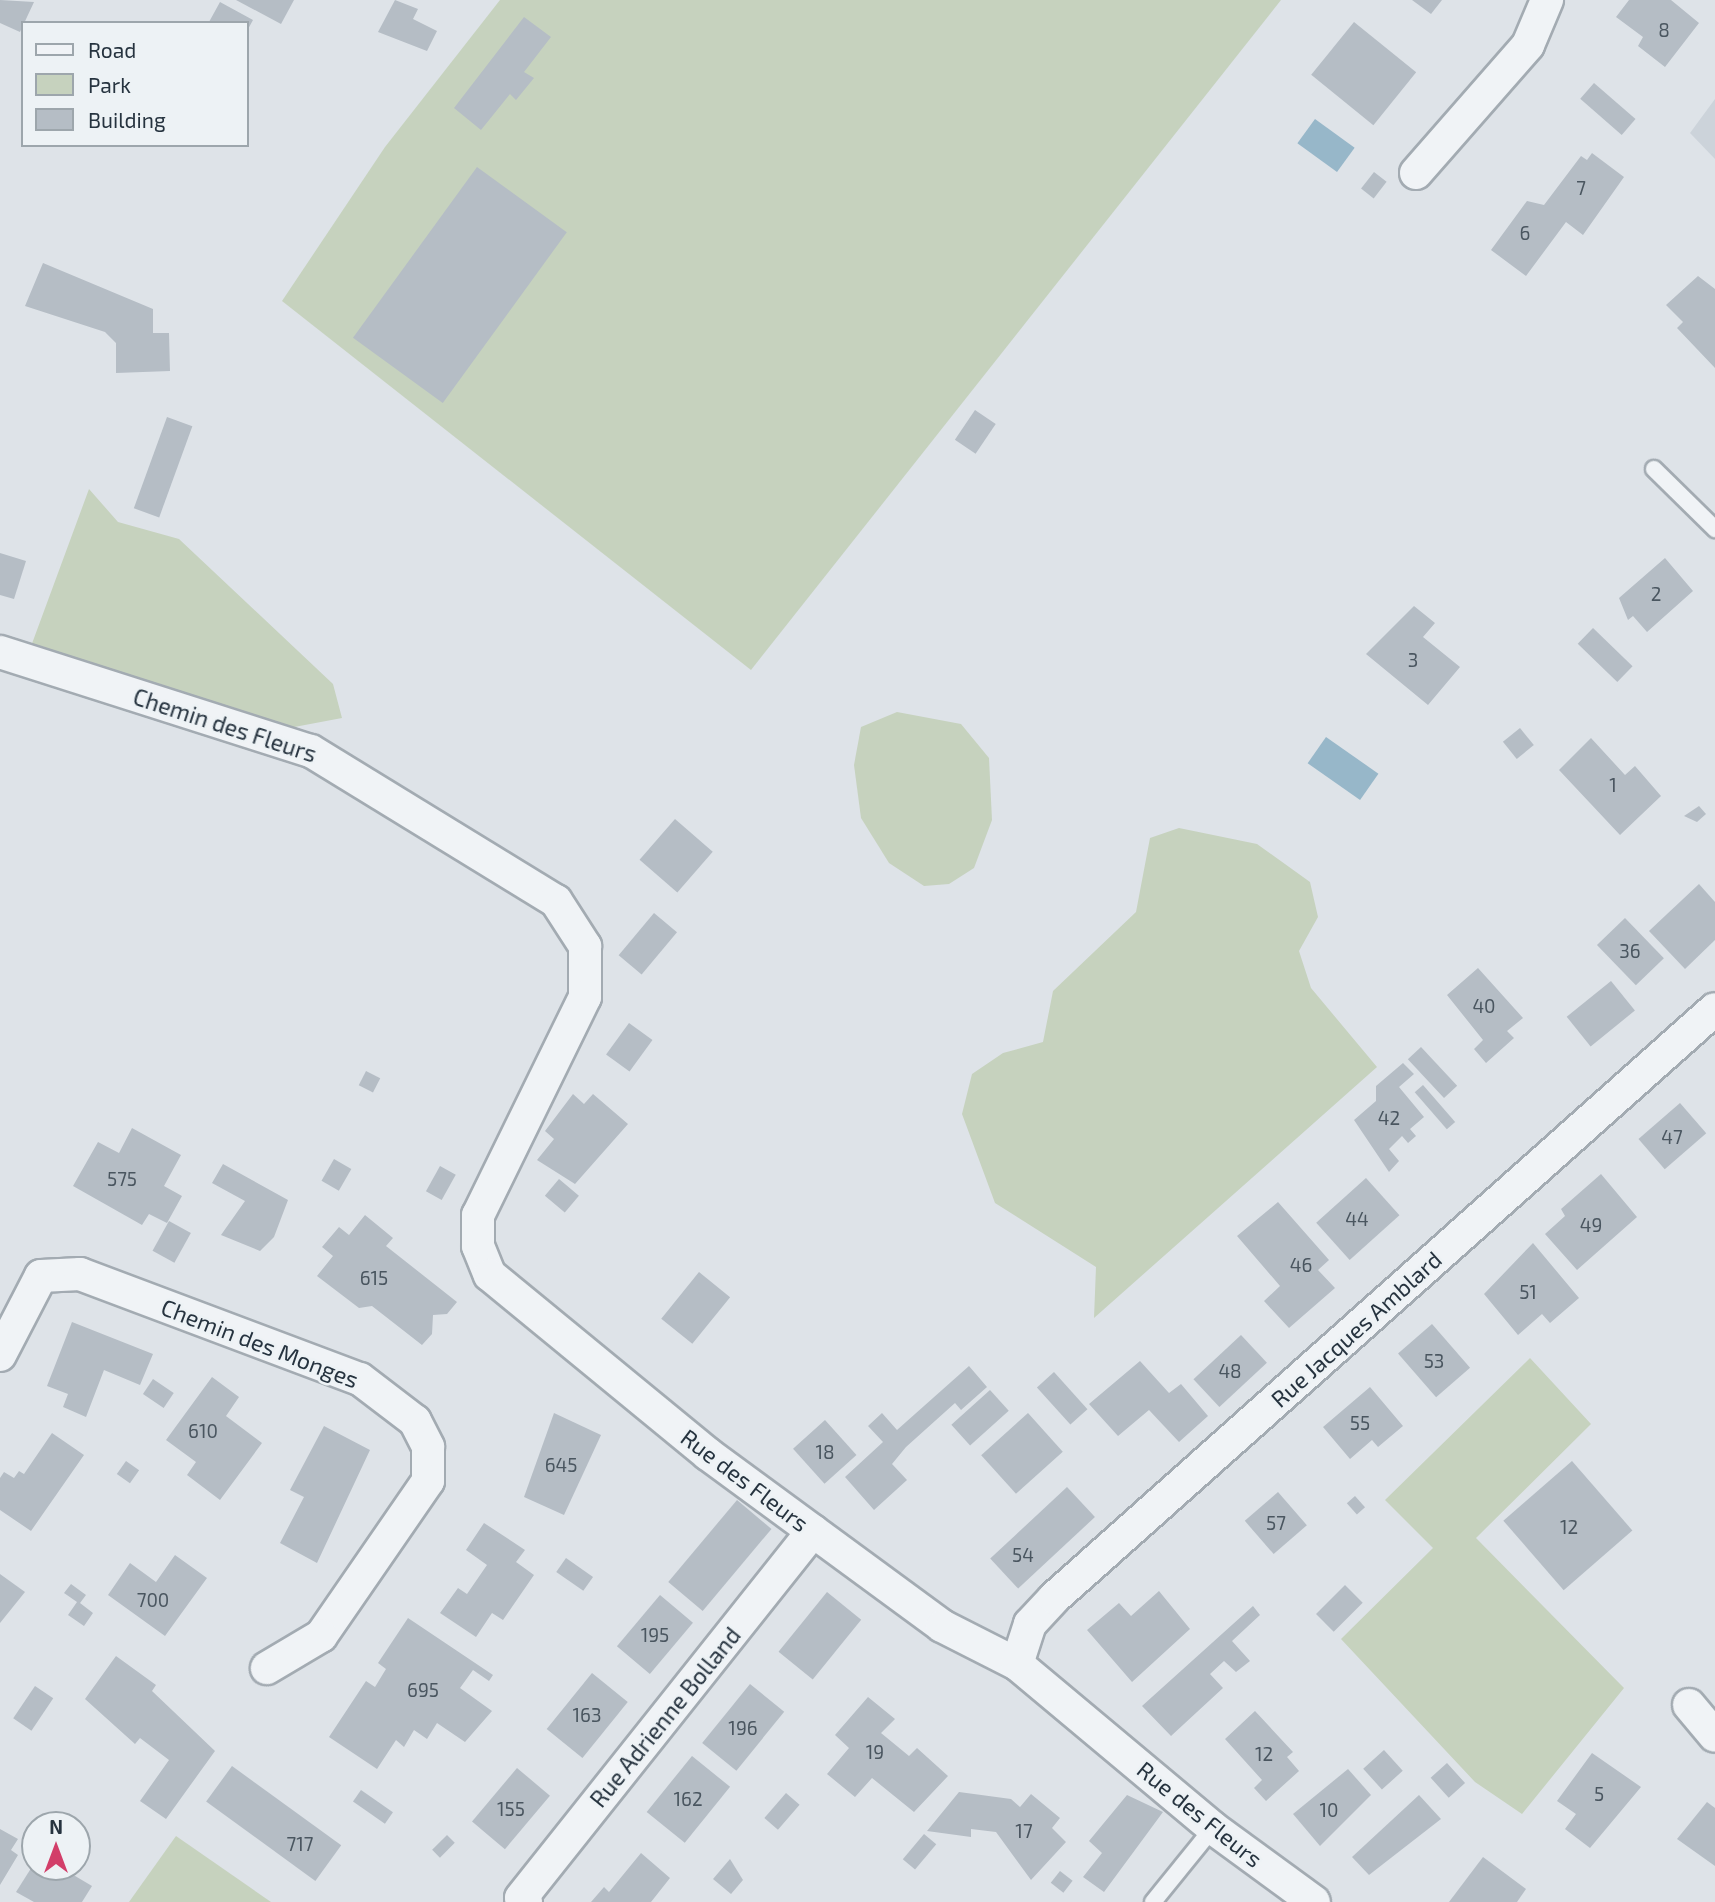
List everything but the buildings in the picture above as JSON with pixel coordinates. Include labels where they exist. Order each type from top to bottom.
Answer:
[{"type":"street","points":[[1416,173],[1528,45],[1547,0]]},
{"type":"street","name":"Chemin des Fleurs","points":[[0,652],[311,751],[532,881],[575,922]]},
{"type":"street","name":"Rue des Fleurs","points":[[575,922],[589,971],[584,997],[488,1186],[478,1215],[478,1246],[505,1292],[813,1531],[942,1626],[1017,1664],[1213,1828],[1314,1902]]},
{"type":"street","name":"Rue Jacques Amblard","points":[[1017,1664],[1030,1624],[1054,1598],[1715,1009]]},
{"type":"street","name":"Chemin des Monges","points":[[0,1355],[41,1276],[80,1274],[360,1379],[415,1421],[428,1447],[428,1480],[321,1636],[267,1668]]},
{"type":"street","name":"Rue Adrienne Bolland","points":[[526,1902],[521,1898],[813,1531]]},
{"type":"street","points":[[1689,1705],[1715,1736]]},
{"type":"lane","points":[[1654,469],[1715,529]]},
{"type":"lane","points":[[1153,1902],[1213,1828]]},
{"type":"shaded area","points":[[1715,99],[1715,159],[1690,133]]},
{"type":"green space","points":[[500,0],[1281,0],[751,670],[282,301],[385,147]]},
{"type":"green space","points":[[89,489],[118,522],[179,539],[333,684],[342,718],[289,728],[30,649]]},
{"type":"green space","points":[[897,712],[961,724],[989,758],[992,820],[974,868],[949,884],[924,886],[889,863],[861,818],[854,765],[861,727]]},
{"type":"green space","points":[[1179,828],[1257,844],[1310,882],[1318,917],[1299,951],[1311,988],[1377,1067],[1094,1318],[1096,1267],[995,1203],[962,1114],[972,1074],[1003,1053],[1043,1042],[1053,991],[1136,912],[1150,838]]},
{"type":"green space","points":[[1530,1358],[1591,1424],[1476,1538],[1624,1688],[1522,1814],[1475,1782],[1341,1639],[1433,1548],[1385,1500]]},
{"type":"green space","points":[[176,1836],[271,1902],[129,1902]]},
{"type":"water","points":[[1315,119],[1355,148],[1337,172],[1297,143]]},
{"type":"water","points":[[1326,737],[1378,774],[1360,800],[1308,763]]}]
